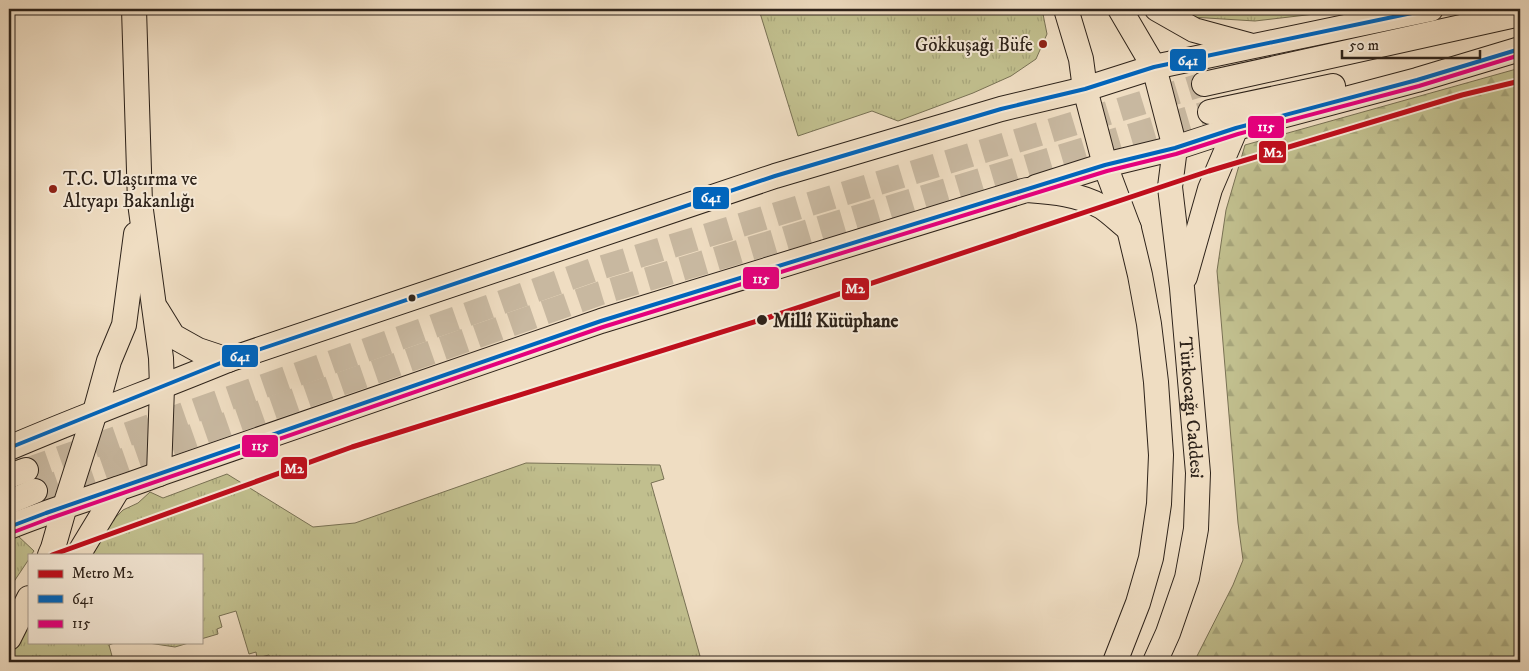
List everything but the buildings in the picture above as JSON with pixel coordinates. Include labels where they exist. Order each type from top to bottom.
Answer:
[{"type":"main road","points":[[134,9],[140,203],[161,358],[162,388],[159,474]]},
{"type":"main road","name":"Türkocağı Caddesi","points":[[1066,9],[1081,59],[1085,88],[1105,165],[1129,229],[1150,324],[1156,382],[1161,455],[1159,504],[1151,558],[1138,603],[1115,662]]},
{"type":"main road","points":[[1120,9],[1154,67],[1175,148]]},
{"type":"main road","points":[[1157,9],[1194,30],[1253,46]]},
{"type":"main road","points":[[9,448],[228,360],[774,176],[1001,109],[1085,88],[1154,67],[1431,9]]},
{"type":"main road","points":[[1204,84],[1520,14]]},
{"type":"main road","points":[[1210,112],[1520,48]]},
{"type":"main road","points":[[9,527],[65,506],[601,322],[1105,165],[1175,148],[1236,128],[1417,80],[1520,48]]},
{"type":"main road","points":[[1182,288],[1210,189],[1236,128]]},
{"type":"main road","name":"Türkocağı Caddesi","points":[[1156,662],[1187,578],[1196,529],[1198,473],[1182,288],[1170,187],[1175,148]]},
{"type":"main road","points":[[1027,190],[1061,192],[1082,199],[1101,207],[1129,229]]},
{"type":"main road","points":[[51,554],[54,548],[109,361],[124,325],[140,203]]},
{"type":"main road","points":[[154,306],[173,336],[198,350],[228,360]]},
{"type":"main road","points":[[9,502],[23,479]]},
{"type":"main road","points":[[79,554],[118,489]]},
{"type":"main road","points":[[9,639],[28,600]]},
{"type":"main road","points":[[9,639],[28,621]]},
{"type":"green space","points":[[772,9],[1042,9],[1047,34],[1036,59],[1011,76],[973,93],[898,121],[872,111],[798,136],[760,13]]},
{"type":"green space","points":[[1179,9],[1341,9],[1255,21],[1191,17]]},
{"type":"green space","points":[[1520,68],[1520,662],[1194,662],[1233,585],[1243,560],[1238,523],[1217,271],[1226,210],[1245,145]]},
{"type":"green space","points":[[526,463],[660,465],[664,479],[651,483],[700,656],[678,662],[271,662],[269,655],[257,658],[256,652],[249,654],[236,611],[219,616],[222,627],[217,629],[218,634],[202,639],[202,554],[80,554],[123,510],[138,503],[150,492],[163,498],[227,474],[313,527],[355,523]]},
{"type":"green space","points":[[17,535],[34,551],[32,554],[28,554],[28,560],[9,589],[9,538]]},
{"type":"green space","points":[[28,608],[28,644],[112,644],[109,645],[112,656],[107,657],[108,662],[9,662],[9,628]]},
{"type":"green space","points":[[155,644],[185,644],[175,647]]},
{"type":"tunnel","points":[[26,470],[593,270],[1204,84]]},
{"type":"tunnel","points":[[35,491],[601,293],[1210,112]]},
{"type":"metro line","name":"M2","points":[[55,554],[352,447],[764,319],[1209,171],[1462,95],[1520,81]]},
{"type":"transit line","name":"641","points":[[9,448],[228,360],[775,176],[1001,109],[1085,89],[1154,67],[1431,9]]},
{"type":"transit line","name":"641","points":[[9,527],[601,321],[1105,165],[1175,148],[1236,128],[1417,80],[1520,49]]},
{"type":"transit line","name":"115","points":[[11,533],[603,327],[1107,171],[1176,154],[1238,134],[1419,86],[1520,55]]},
{"type":"place","name":"Gökkuşağı Büfe","points":[[1043,44]]},
{"type":"place","name":"T.C. Ulaştırma ve Altyapı Bakanlığı","points":[[53,189]]},
{"type":"place","name":"Millî Kütüphane","points":[[762,320]]}]
